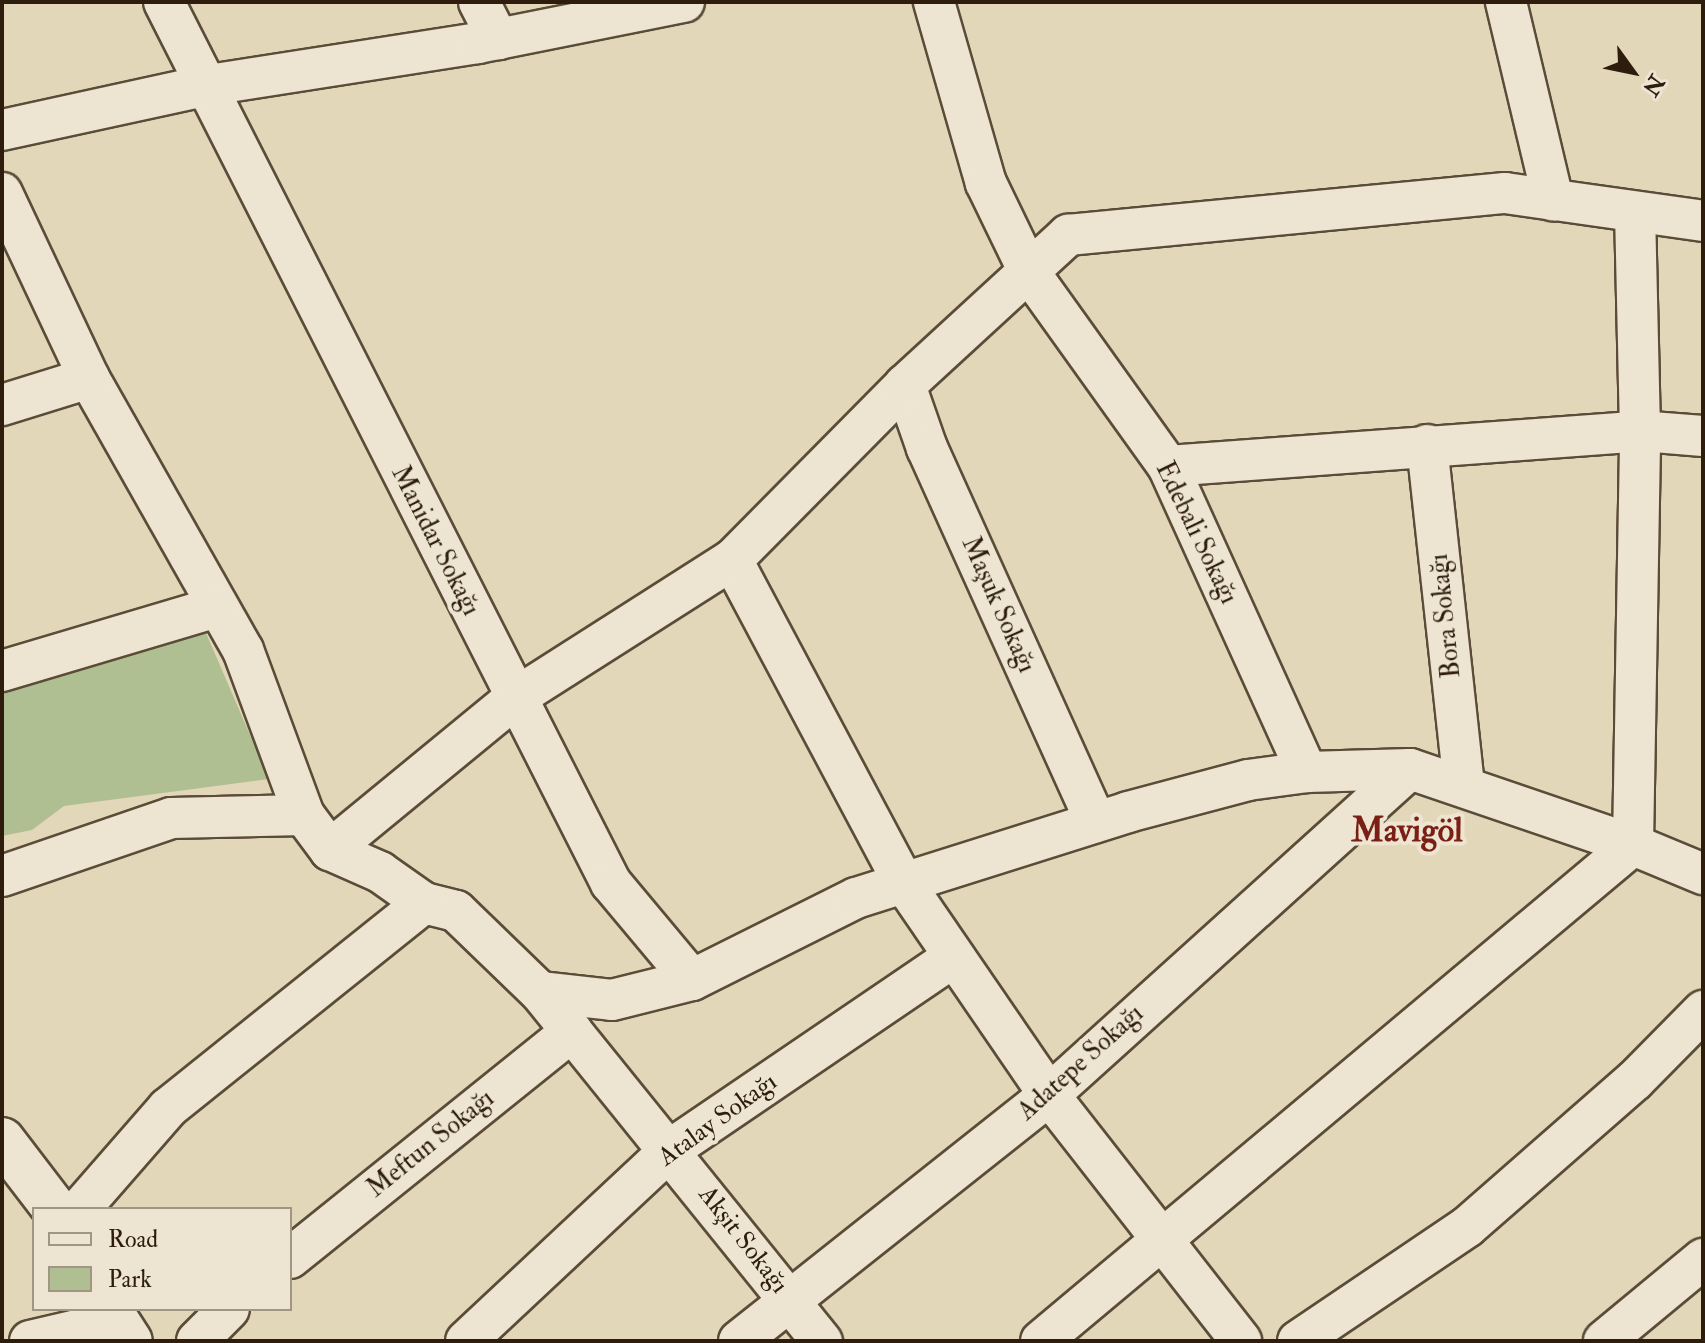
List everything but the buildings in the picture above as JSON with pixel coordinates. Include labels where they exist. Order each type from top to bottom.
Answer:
[{"type":"street","name":"Manidar Sokağı","points":[[164,2],[203,86],[611,883],[692,980]]},
{"type":"street","points":[[479,2],[498,39]]},
{"type":"street","points":[[2,130],[203,86],[498,39],[684,2]]},
{"type":"street","name":"Edebali Sokağı","points":[[934,2],[986,183],[1029,272],[1168,466],[1307,772]]},
{"type":"street","points":[[1506,2],[1553,200]]},
{"type":"street","points":[[2,193],[89,378],[243,650],[304,815],[330,850],[515,698],[732,560],[905,385],[1068,235],[1505,193],[1703,221]]},
{"type":"street","points":[[1041,1341],[1633,845],[1640,431],[1635,212]]},
{"type":"street","points":[[2,405],[89,378]]},
{"type":"street","name":"Maşuk Sokağı","points":[[905,385],[927,448],[1096,822]]},
{"type":"street","points":[[1168,466],[1640,431],[1703,436]]},
{"type":"street","name":"Bora Sokağı","points":[[1427,445],[1464,786]]},
{"type":"street","points":[[732,560],[904,883],[1049,1095],[1241,1341]]},
{"type":"street","points":[[2,671],[217,607]]},
{"type":"street","points":[[540,992],[612,1000],[692,980],[856,898],[1096,822],[1248,780],[1307,772],[1410,769],[1633,845],[1703,874]]},
{"type":"street","name":"Adatepe Sokağı","points":[[739,1341],[1049,1095],[1410,769]]},
{"type":"street","points":[[2,876],[171,818],[304,815]]},
{"type":"street","name":"Akşit Sokağı","points":[[330,850],[380,872],[424,903],[456,911],[540,992],[671,1149],[822,1341]]},
{"type":"street","points":[[82,1207],[168,1108],[424,903]]},
{"type":"street","name":"Atalay Sokağı","points":[[466,1341],[671,1149],[954,957]]},
{"type":"street","points":[[1298,1341],[1467,1227],[1635,1080],[1703,1011]]},
{"type":"street","name":"Meftun Sokağı","points":[[292,1256],[572,1031]]},
{"type":"street","points":[[7,1152],[53,1207]]},
{"type":"street","points":[[1604,1341],[1703,1259]]},
{"type":"street","points":[[197,1341],[227,1311]]},
{"type":"street","points":[[30,1341],[118,1324]]},
{"type":"green space","points":[[206,633],[269,779],[64,806],[32,830],[2,836],[2,687]]},
{"type":"district","name":"Mavigöl","points":[[1407,831]]}]
